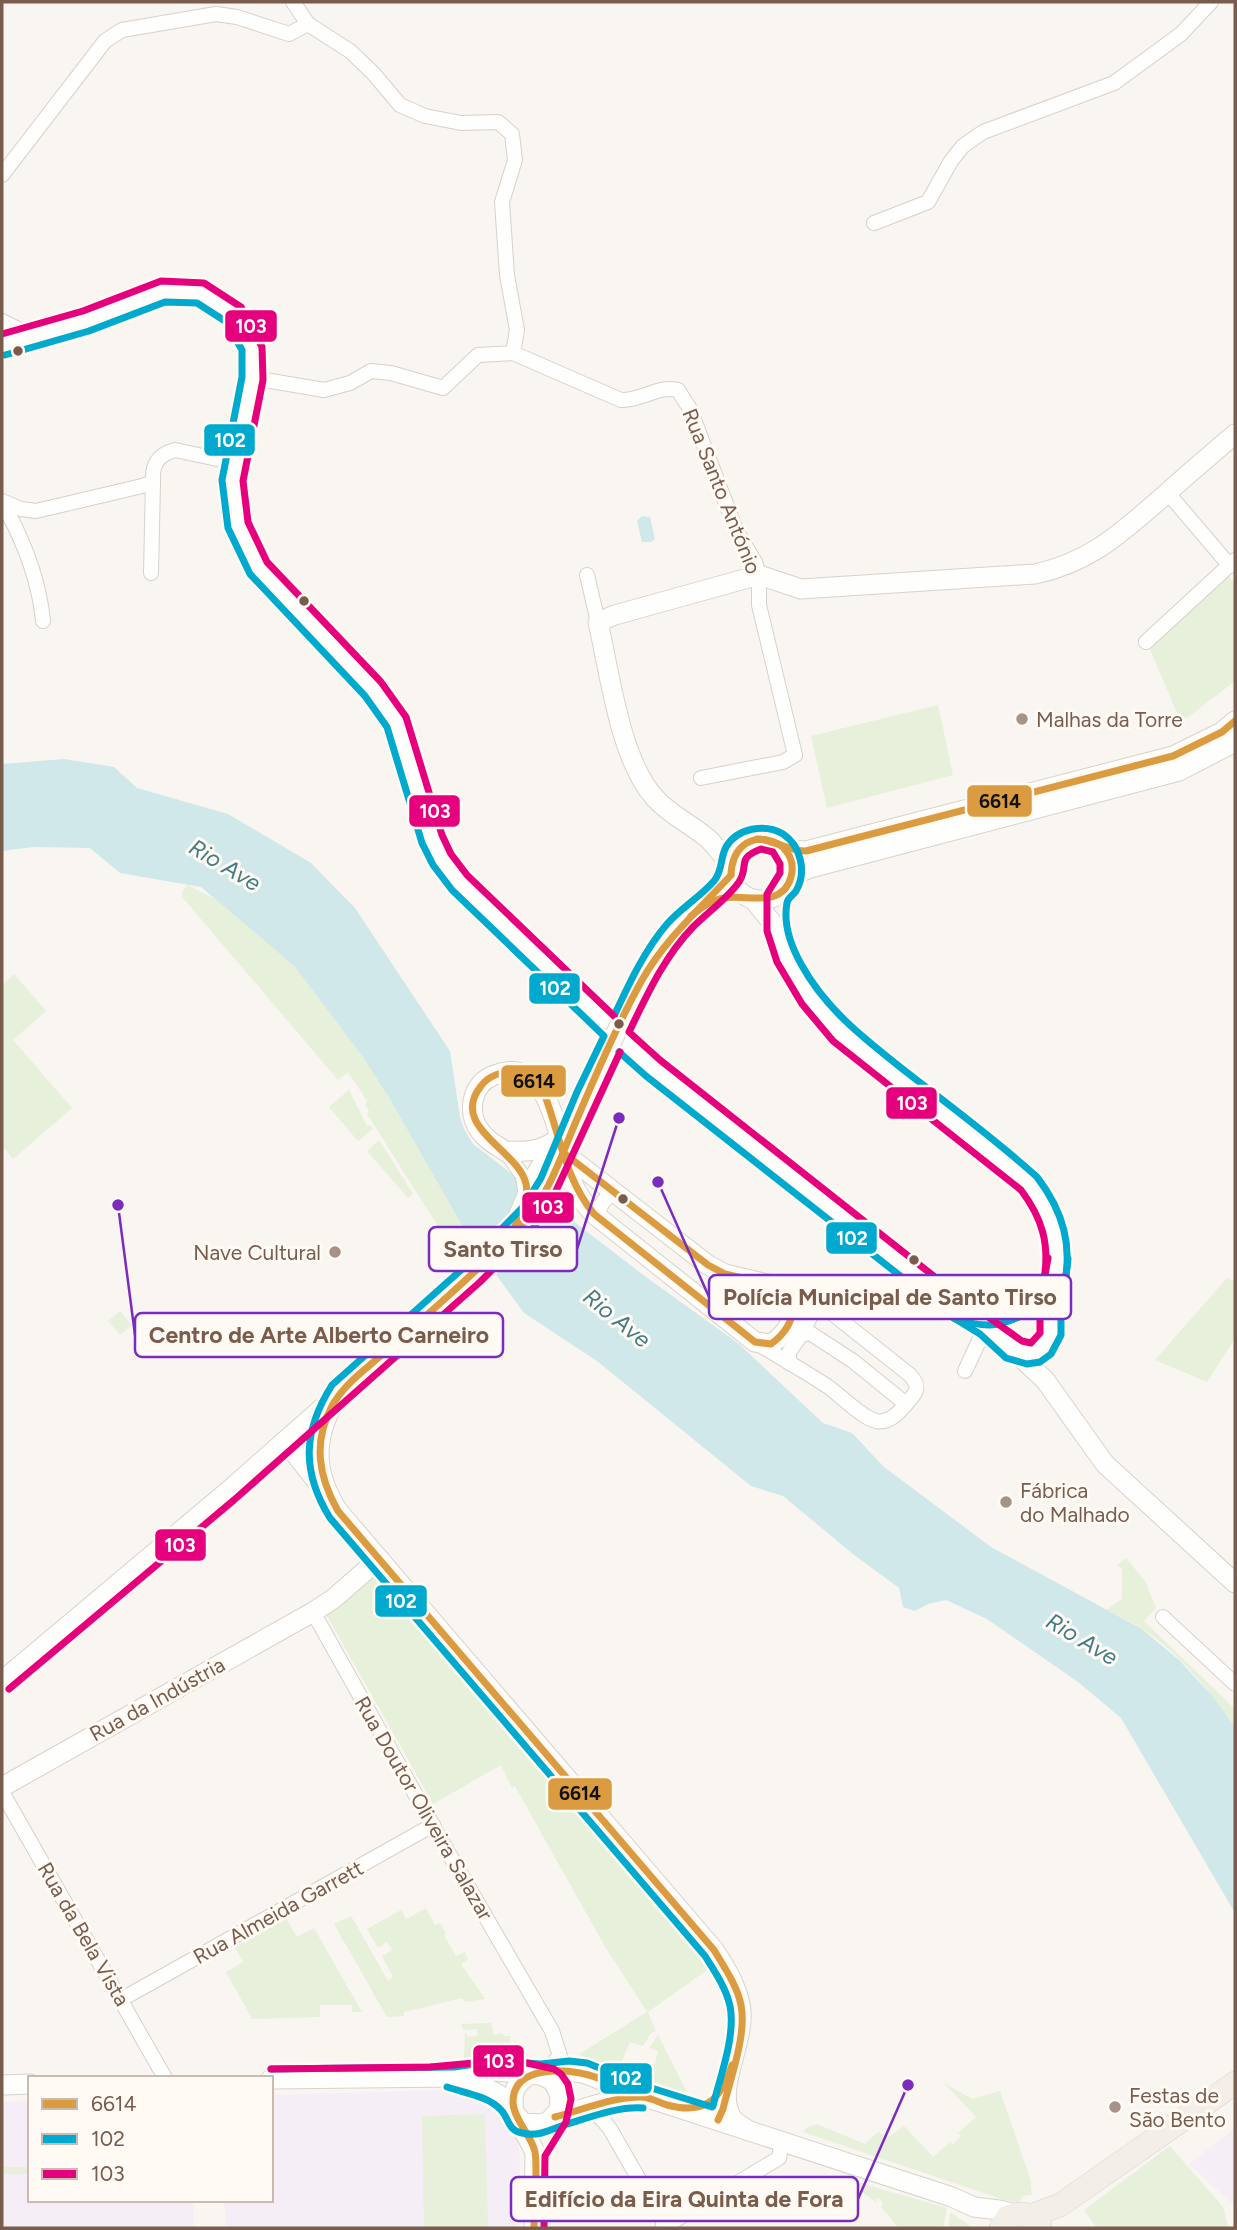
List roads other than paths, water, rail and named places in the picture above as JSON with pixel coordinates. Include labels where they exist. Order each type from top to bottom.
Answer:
[{"type":"main road","points":[[1022,2222],[1060,2205],[1235,2082]]},
{"type":"street","points":[[293,2],[308,24],[350,51],[400,105],[425,116],[461,123],[498,122],[512,134],[515,160],[502,202],[507,275],[517,330],[513,353]]},
{"type":"street","points":[[874,223],[928,202],[963,146],[983,132],[1114,83],[1181,34],[1211,2]]},
{"type":"street","points":[[2,175],[105,41],[122,30],[216,14],[237,17],[289,34],[308,24]]},
{"type":"street","points":[[2,151],[17,156]]},
{"type":"street","points":[[2,345],[86,321],[163,291],[200,293],[233,314],[252,347],[253,378],[232,481],[239,525],[258,568],[373,689],[397,722],[432,839],[442,860],[458,882],[653,1069],[960,1310],[986,1326],[1010,1346],[1045,1380],[1105,1464],[1235,1583]]},
{"type":"street","points":[[2,321],[34,337]]},
{"type":"street","name":"Rua Santo António","points":[[253,378],[324,390],[350,383],[371,371],[391,373],[443,388],[478,355],[513,353],[621,400],[633,401],[670,388],[678,390],[690,409],[736,530],[755,562],[759,575],[760,605],[794,755],[783,762],[701,778]]},
{"type":"street","points":[[598,622],[759,575],[801,589],[1043,572],[1074,563],[1113,541],[1235,434]]},
{"type":"street","points":[[151,573],[153,465],[159,457],[169,451],[180,450],[236,463]]},
{"type":"street","points":[[2,501],[21,509],[36,510],[111,495],[153,482]]},
{"type":"street","points":[[1146,642],[1233,563],[1167,492]]},
{"type":"street","points":[[2,501],[32,568],[41,597],[43,621]]},
{"type":"street","points":[[587,575],[627,748],[644,785],[669,813],[707,837],[742,845]]},
{"type":"street","points":[[785,850],[806,851],[1173,756],[1222,732],[1235,721]]},
{"type":"street","points":[[791,876],[1179,771],[1235,742]]},
{"type":"street","points":[[707,837],[731,870]]},
{"type":"street","points":[[704,904],[721,898],[750,898],[769,899],[783,891],[791,876],[791,862],[778,843],[760,838],[742,845],[733,857],[731,870],[734,884],[750,898],[777,929],[794,971],[815,1006],[840,1033],[1029,1183],[1039,1196],[1049,1212],[1058,1247],[1051,1332],[1045,1345],[1045,1380]]},
{"type":"street","points":[[2,1681],[285,1441],[473,1274],[524,1224],[540,1201],[642,980],[663,947],[686,919],[704,904],[731,870]]},
{"type":"street","points":[[777,895],[777,929]]},
{"type":"street","points":[[510,1157],[547,1147],[561,1151],[708,1265],[725,1274],[789,1289],[833,1314],[911,1375],[917,1388],[905,1404],[886,1420],[873,1421],[827,1386],[755,1342],[582,1202],[572,1182],[561,1151],[541,1088],[531,1077],[517,1071],[502,1072],[488,1078],[477,1088],[473,1116],[479,1130],[510,1157],[523,1176],[526,1201]]},
{"type":"street","points":[[509,1238],[541,1166],[561,1151]]},
{"type":"street","points":[[510,1157],[541,1166]]},
{"type":"street","points":[[599,1218],[603,1201],[617,1193]]},
{"type":"street","points":[[960,1310],[989,1315],[1005,1312],[1019,1303],[1028,1302],[1055,1285]]},
{"type":"street","points":[[755,1342],[771,1344],[780,1338],[792,1321],[793,1303],[789,1289]]},
{"type":"street","points":[[1028,1302],[1043,1308],[1050,1319]]},
{"type":"street","points":[[789,1363],[789,1352],[817,1304]]},
{"type":"street","points":[[1005,1312],[1000,1328],[1010,1346],[1028,1354],[1045,1345]]},
{"type":"street","points":[[965,1371],[986,1326]]},
{"type":"street","points":[[801,1335],[810,1333],[827,1343],[905,1404]]},
{"type":"street","points":[[330,1498],[320,1469],[318,1449],[322,1427],[340,1392]]},
{"type":"street","points":[[285,1441],[379,1559],[724,1965],[741,2006],[740,2038],[718,2120]]},
{"type":"street","points":[[313,1612],[333,1599],[379,1559]]},
{"type":"street","name":"Rua da Indústria","points":[[2,1789],[313,1612]]},
{"type":"street","name":"Rua Doutor Oliveira Salazar","points":[[313,1612],[552,2031],[559,2056],[536,2075]]},
{"type":"street","points":[[1163,1618],[1235,1684]]},
{"type":"street","name":"Rua da Bela Vista","points":[[2,1789],[164,2076]]},
{"type":"street","name":"Rua Almeida Garrett","points":[[122,1999],[433,1825]]},
{"type":"street","points":[[273,2079],[455,2077],[496,2071],[536,2075],[569,2071],[583,2073],[642,2096],[952,2197],[974,2207],[999,2210],[1022,2222]]},
{"type":"street","points":[[534,2228],[535,2152],[515,2112],[515,2089],[520,2081],[536,2075],[553,2081],[561,2104],[549,2135],[535,2152]]},
{"type":"street","points":[[455,2077],[493,2091],[523,2123],[530,2125],[541,2124],[602,2103],[642,2096]]},
{"type":"street","points":[[2,2085],[28,2084]]},
{"type":"street","points":[[674,2106],[696,2109],[713,2101],[727,2087]]},
{"type":"street","points":[[727,2087],[728,2108],[732,2120],[749,2131]]},
{"type":"street","points":[[585,2109],[601,2118],[610,2129],[665,2228],[779,2158],[782,2141]]},
{"type":"street","points":[[974,2207],[990,2228]]},
{"type":"water","points":[[642,516],[650,517],[655,539],[651,542],[642,542],[637,521]]},
{"type":"water","name":"Rio Ave","points":[[64,759],[114,767],[137,788],[228,814],[311,863],[355,908],[450,1051],[460,1117],[473,1144],[646,1277],[739,1344],[823,1423],[852,1433],[884,1467],[991,1547],[1142,1629],[1180,1661],[1213,1697],[1235,1727],[1235,1913],[1121,1718],[1078,1682],[987,1619],[946,1600],[928,1604],[915,1611],[903,1607],[899,1588],[783,1496],[751,1486],[597,1361],[524,1313],[470,1239],[390,1099],[362,1056],[295,967],[201,887],[120,873],[90,848],[33,847],[2,851],[2,764]]},
{"type":"place","name":"Malhas da Torre","points":[[1022,719]]},
{"type":"place","name":"Santo Tirso","points":[[619,1118]]},
{"type":"place","name":"Polícia Municipal de Santo Tirso","points":[[658,1182]]},
{"type":"place","name":"Centro de Arte Alberto Carneiro","points":[[118,1205]]},
{"type":"place","name":"Nave Cultural","points":[[335,1252]]},
{"type":"place","name":"Fábrica do Malhado","points":[[1006,1502]]},
{"type":"place","name":"Edifício da Eira Quinta de Fora","points":[[908,2085]]},
{"type":"place","name":"Festas de São Bento","points":[[1115,2107]]}]
